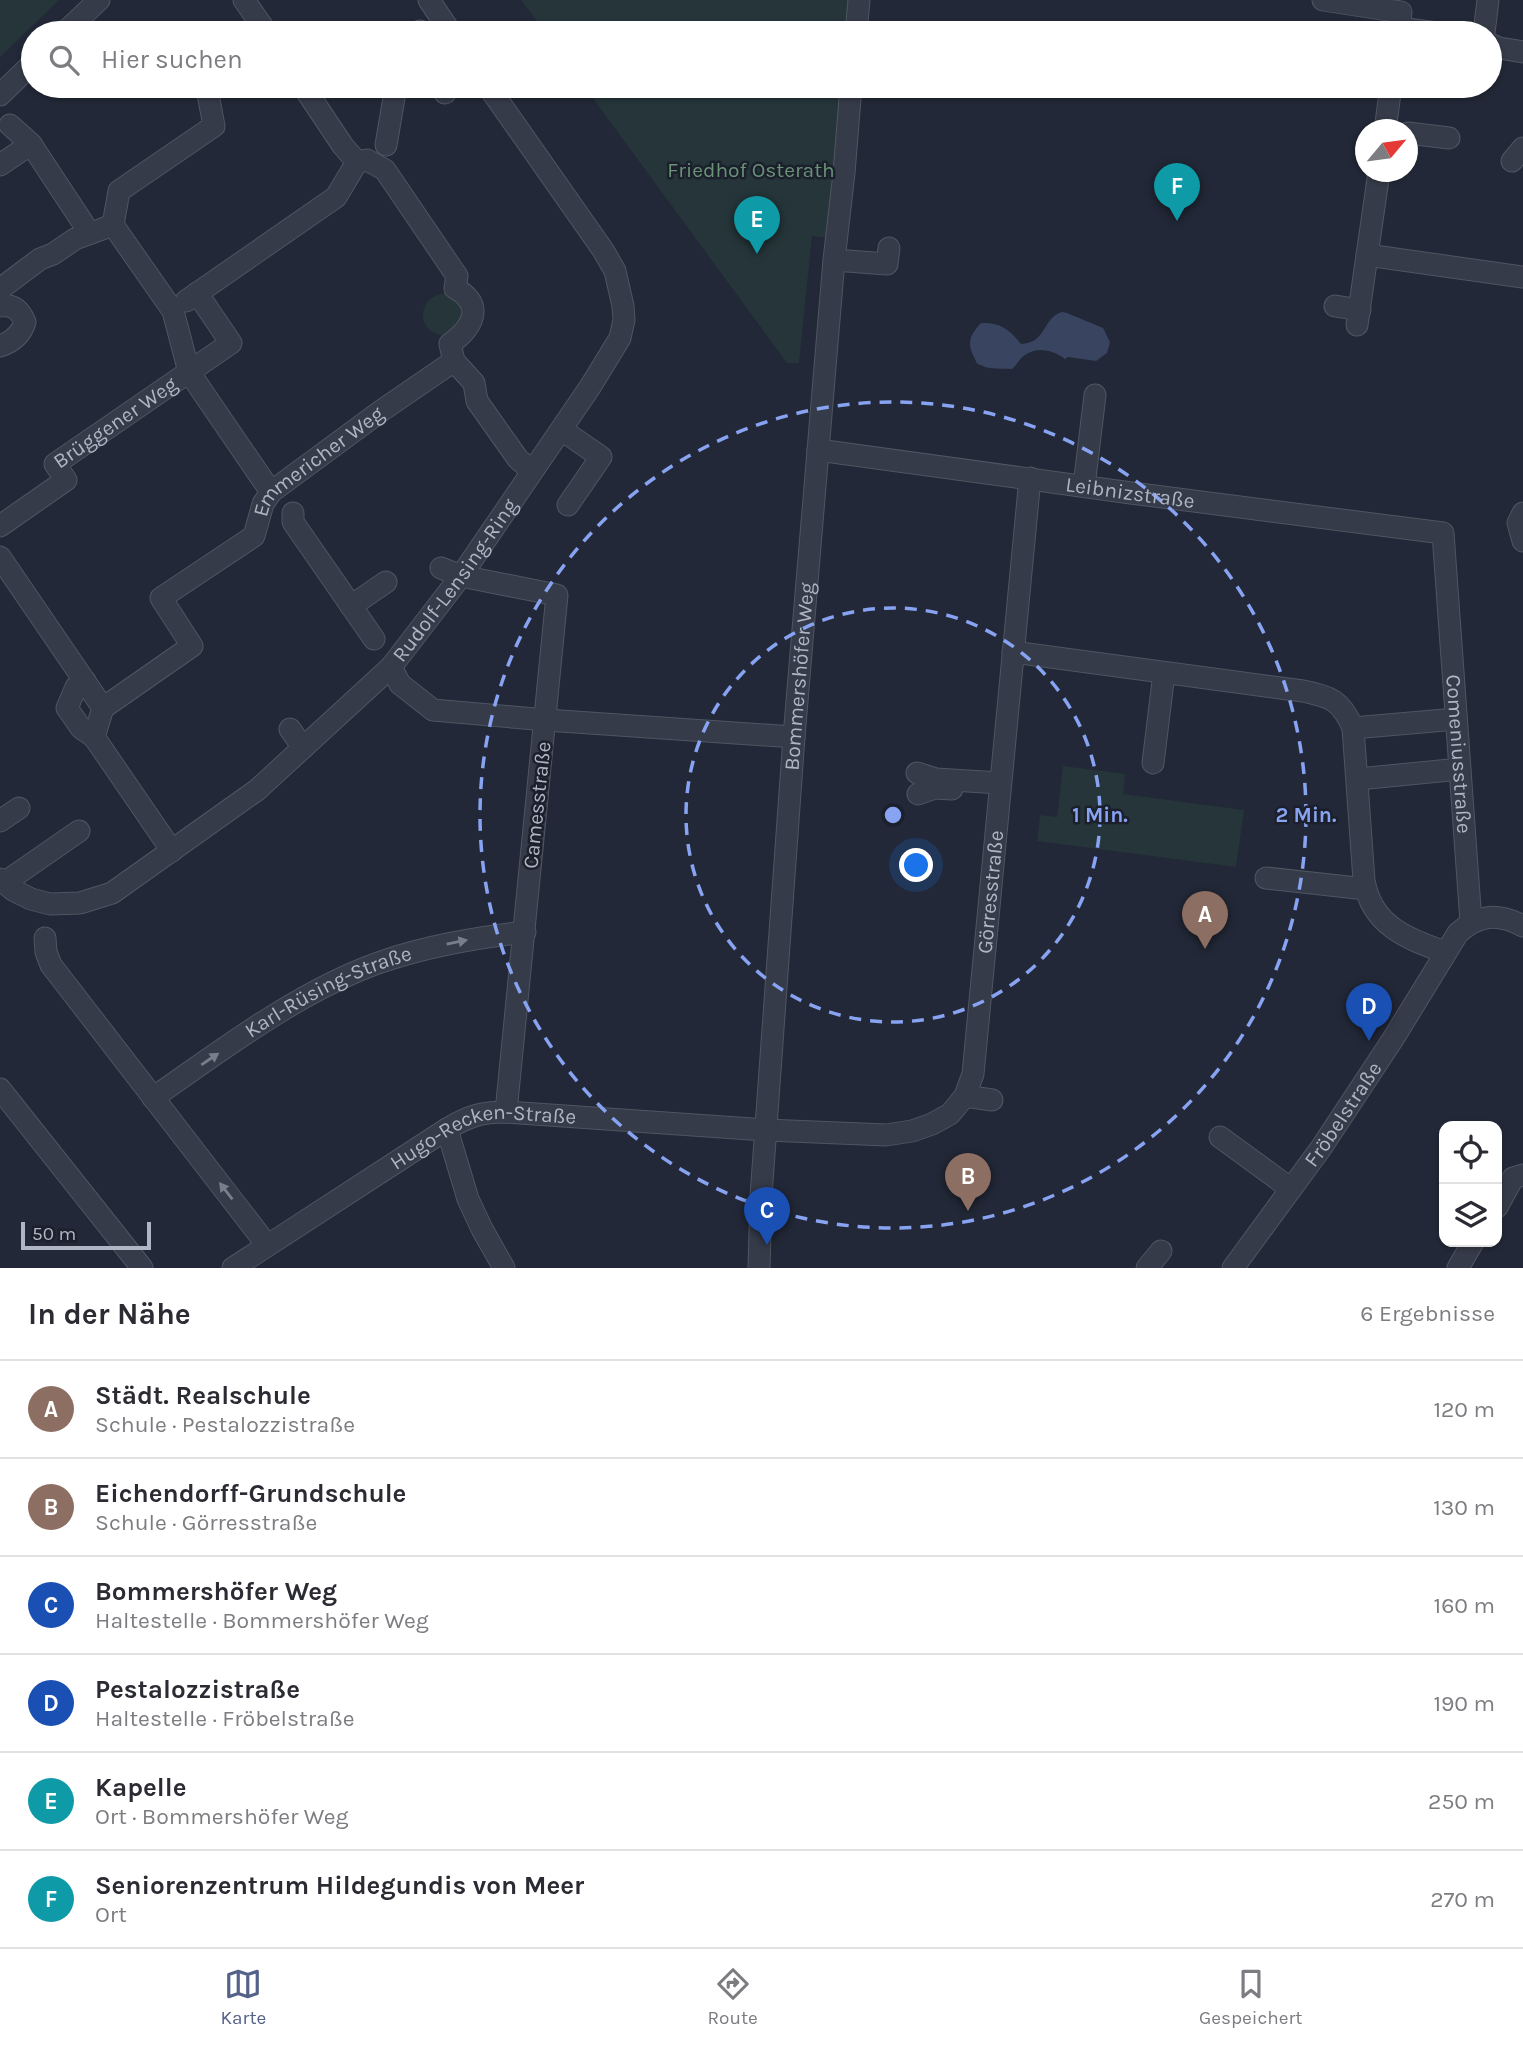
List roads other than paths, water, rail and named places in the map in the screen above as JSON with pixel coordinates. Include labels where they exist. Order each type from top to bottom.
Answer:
[{"type":"street","points":[[77,21],[99,0]]},
{"type":"street","points":[[244,0],[259,21]]},
{"type":"street","points":[[429,0],[444,21]]},
{"type":"street","points":[[857,21],[859,0]]},
{"type":"street","points":[[1323,0],[1401,12],[1400,21]]},
{"type":"street","points":[[1485,21],[1488,0]]},
{"type":"street","points":[[1502,48],[1523,51]]},
{"type":"street","points":[[0,94],[21,74]]},
{"type":"street","points":[[0,289],[40,259],[53,254],[97,225],[119,191],[214,127],[209,98]]},
{"type":"street","points":[[311,98],[357,162]]},
{"type":"street","points":[[386,145],[394,98]]},
{"type":"street","name":"Rudolf-Lensing-Ring","points":[[2,881],[31,899],[50,904],[80,904],[112,892],[257,790],[391,667],[461,576],[590,387],[620,338],[624,320],[615,271],[496,98]]},
{"type":"street","name":"Bommershöfer Weg","points":[[759,1268],[759,1231],[794,737],[850,98]]},
{"type":"street","points":[[1386,119],[1389,98]]},
{"type":"street","points":[[10,125],[31,144],[97,225],[173,311],[189,372],[271,492]]},
{"type":"street","points":[[1418,134],[1449,138]]},
{"type":"street","points":[[0,165],[31,144]]},
{"type":"street","points":[[173,311],[336,197],[357,162],[367,160],[385,170],[457,276],[455,288],[464,293],[472,306],[473,320],[466,332],[450,344],[454,361],[474,383],[477,401],[518,459],[532,471]]},
{"type":"street","points":[[1335,306],[1359,317],[1378,182]]},
{"type":"street","points":[[834,260],[887,264],[889,248]]},
{"type":"street","points":[[1367,255],[1523,277]]},
{"type":"street","points":[[189,372],[231,343],[198,293]]},
{"type":"street","points":[[0,306],[8,305],[17,309],[25,322],[18,336],[0,346]]},
{"type":"street","name":"Emmericher Weg","points":[[103,708],[192,646],[161,598],[254,536],[263,504],[271,492],[454,361]]},
{"type":"street","name":"Brüggener Weg","points":[[0,526],[66,480],[55,464],[189,372]]},
{"type":"street","points":[[1084,486],[1095,395]]},
{"type":"street","points":[[562,430],[601,457],[568,505]]},
{"type":"street","name":"Leibnizstraße","points":[[818,450],[1443,533]]},
{"type":"street","name":"Görresstraße","points":[[965,1096],[973,1074],[1030,478]]},
{"type":"street","points":[[293,513],[293,522],[374,639]]},
{"type":"street","points":[[1523,513],[1518,523],[1523,541]]},
{"type":"street","name":"Comeniusstraße","points":[[1443,533],[1471,922]]},
{"type":"street","points":[[0,557],[103,708],[94,737]]},
{"type":"street","points":[[441,568],[461,576]]},
{"type":"street","name":"Camesstraße","points":[[461,576],[557,595],[506,1112]]},
{"type":"street","points":[[351,606],[386,582]]},
{"type":"street","points":[[1013,652],[1303,691],[1329,697],[1346,713],[1353,728],[1366,888],[1376,914],[1387,924],[1423,944],[1445,952]]},
{"type":"street","points":[[391,667],[400,684],[433,710],[794,737]]},
{"type":"street","points":[[1153,763],[1164,673]]},
{"type":"street","points":[[85,681],[76,687],[67,708],[80,728],[94,737],[172,850]]},
{"type":"street","points":[[1353,728],[1456,719]]},
{"type":"street","points":[[290,729],[303,748]]},
{"type":"street","points":[[1358,779],[1460,769]]},
{"type":"street","points":[[917,772],[936,779],[1000,788]]},
{"type":"street","points":[[918,794],[935,788],[1000,788]]},
{"type":"street","points":[[0,821],[19,808]]},
{"type":"street","points":[[2,881],[79,831]]},
{"type":"street","points":[[1266,878],[1366,888]]},
{"type":"street","points":[[1471,922],[1493,917],[1523,926]]},
{"type":"street","name":"Fröbelstraße","points":[[1233,1268],[1292,1189],[1386,1050],[1458,933],[1471,922]]},
{"type":"street","name":"Karl-Rüsing-Straße","points":[[153,1098],[177,1076],[291,1004],[377,964],[427,948],[486,936],[525,932]]},
{"type":"street","points":[[45,938],[51,965],[267,1245]]},
{"type":"street","points":[[0,1089],[142,1268]]},
{"type":"street","points":[[766,1130],[886,1135],[912,1131],[932,1124],[950,1114],[965,1096],[992,1100]]},
{"type":"street","name":"Hugo-Recken-Straße","points":[[233,1268],[447,1129],[473,1115],[506,1112],[766,1130]]},
{"type":"street","points":[[447,1129],[468,1199],[504,1268]]},
{"type":"street","points":[[1220,1137],[1292,1189]]},
{"type":"street","points":[[1502,1198],[1513,1178],[1523,1175]]},
{"type":"street","points":[[1458,1268],[1470,1247]]},
{"type":"water","points":[[1062,312],[1103,328],[1110,342],[1107,353],[1096,361],[1068,357],[1065,359],[1056,353],[1040,350],[1030,352],[1012,369],[990,368],[976,362],[970,340],[981,323],[1004,328],[1021,344],[1029,343],[1040,335],[1051,319]]},
{"type":"place","name":"Seniorenzentrum Hildegundis von Meer","points":[[1177,221]]},
{"type":"place","name":"Kapelle","points":[[757,254]]},
{"type":"place","name":"Städt. Realschule","points":[[1205,949]]},
{"type":"place","name":"Pestalozzistraße","points":[[1369,1041]]},
{"type":"place","name":"Eichendorff-Grundschule","points":[[968,1211]]},
{"type":"place","name":"Bommershöfer Weg","points":[[767,1245]]},
{"type":"park label","name":"Friedhof Osterath","points":[[751,170]]}]
